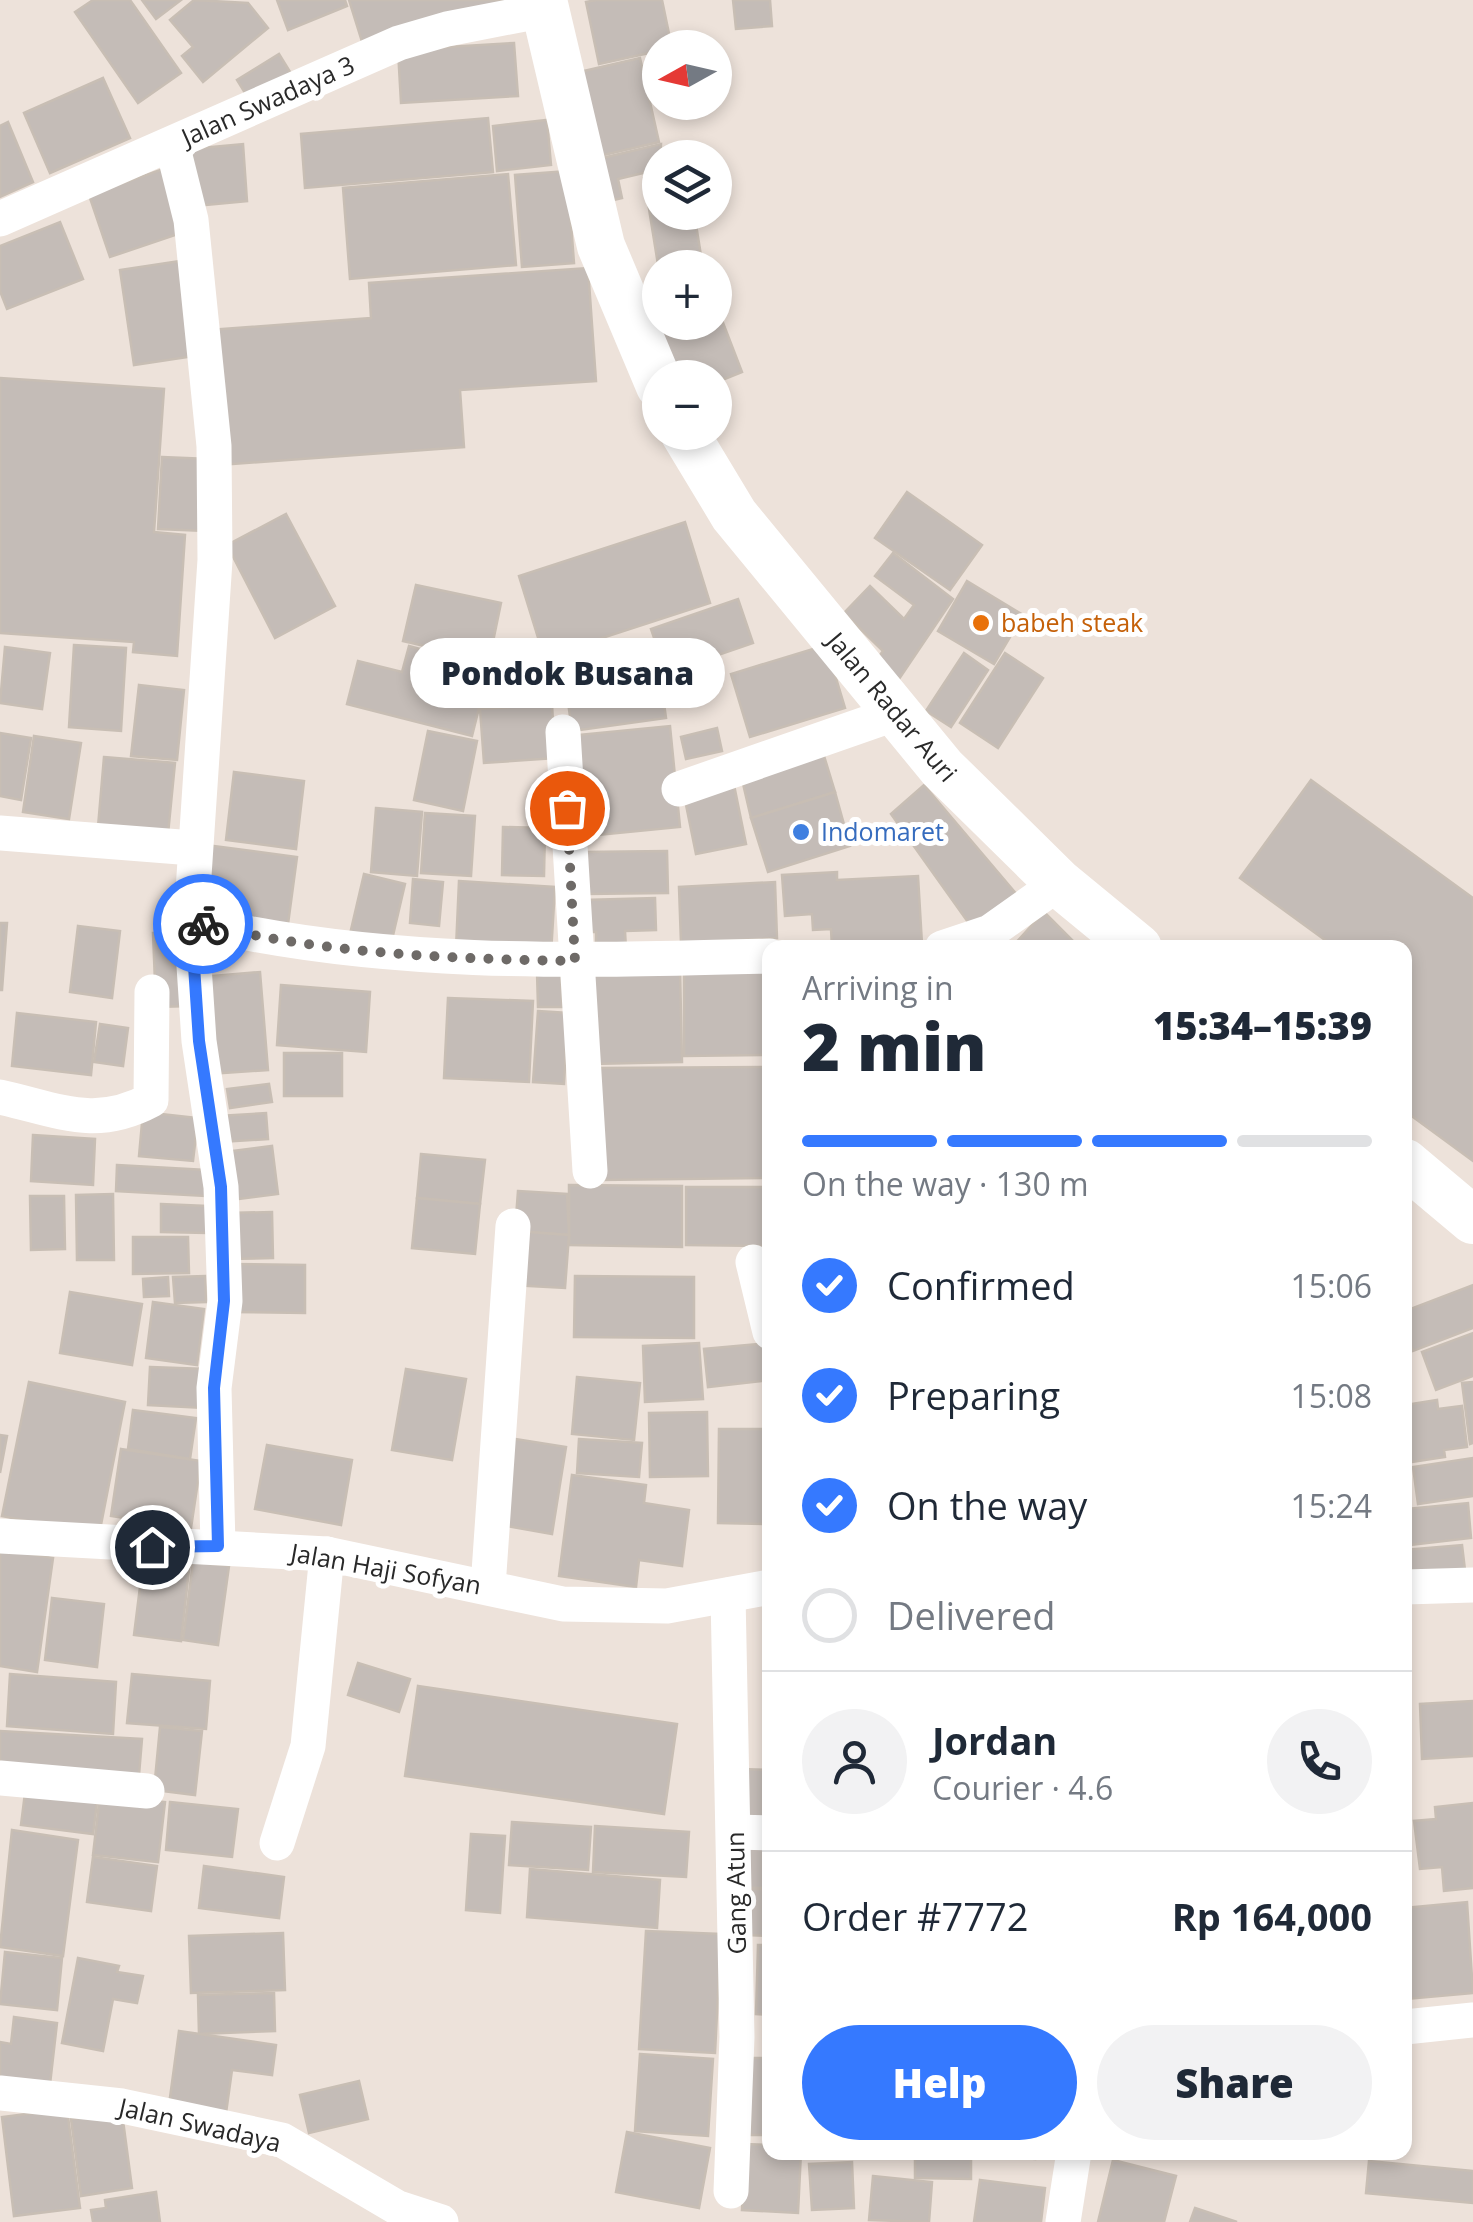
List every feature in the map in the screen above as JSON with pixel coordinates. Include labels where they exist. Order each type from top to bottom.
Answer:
[{"type":"main road","points":[[544,5],[601,246],[649,360]]},
{"type":"main road","name":"Jalan Radar Auri","points":[[694,450],[734,515],[967,796],[1059,884],[1128,940]]},
{"type":"main road","points":[[1412,1169],[1473,1220]]},
{"type":"street","name":"Jalan Swadaya 3","points":[[0,219],[399,44],[544,5]]},
{"type":"street","points":[[172,144],[191,220],[214,446],[215,560],[191,921],[199,1041],[221,1187],[224,1301],[214,1388],[218,1546]]},
{"type":"street","points":[[680,789],[898,713]]},
{"type":"street","points":[[563,732],[590,1171]]},
{"type":"street","points":[[0,833],[193,848]]},
{"type":"street","points":[[966,940],[990,932],[1059,884]]},
{"type":"street","points":[[191,921],[250,935],[455,959],[575,961],[762,956]]},
{"type":"street","points":[[0,1098],[98,1119],[126,1114],[151,1100],[152,992]]},
{"type":"street","points":[[488,1587],[513,1226]]},
{"type":"street","points":[[754,1262],[762,1297]]},
{"type":"street","name":"Jalan Haji Sofyan","points":[[0,1536],[327,1554],[564,1604],[666,1606],[762,1588]]},
{"type":"street","points":[[277,1843],[308,1746],[327,1554]]},
{"type":"street","points":[[1412,1587],[1473,1586]]},
{"type":"street","name":"Gang Atun","points":[[728,1595],[753,1833],[754,2039],[730,2191]]},
{"type":"street","points":[[0,1778],[147,1792]]},
{"type":"street","points":[[1412,2026],[1473,2020]]},
{"type":"street","name":"Jalan Swadaya","points":[[0,2093],[122,2106],[282,2140],[398,2208],[431,2221]]},
{"type":"street","points":[[1062,2222],[1073,2160]]},
{"type":"building","points":[[93,0],[130,0],[181,73],[138,103],[75,12]]},
{"type":"building","points":[[142,0],[181,0],[156,19]]},
{"type":"building","points":[[194,0],[248,3],[268,28],[203,82],[182,56],[193,47],[170,20]]},
{"type":"building","points":[[277,0],[345,0],[347,6],[288,30]]},
{"type":"building","points":[[349,0],[510,0],[364,48]]},
{"type":"building","points":[[662,0],[668,30],[642,30],[642,55],[599,64],[586,2]]},
{"type":"building","points":[[733,0],[770,0],[772,26],[736,29]]},
{"type":"building","points":[[514,43],[518,96],[401,103],[398,50]]},
{"type":"building","points":[[279,54],[292,75],[250,101],[237,80]]},
{"type":"building","points":[[640,58],[642,120],[654,120],[659,140],[642,140],[642,146],[591,158],[571,74]]},
{"type":"building","points":[[103,78],[130,138],[50,173],[24,113]]},
{"type":"building","points":[[488,118],[493,172],[305,188],[301,134]]},
{"type":"building","points":[[547,120],[551,165],[497,171],[493,126]]},
{"type":"building","points":[[8,122],[33,182],[0,197],[0,126]]},
{"type":"building","points":[[243,144],[247,201],[196,206],[191,149]]},
{"type":"building","points":[[642,149],[642,173],[618,179],[622,198],[605,202],[594,160]]},
{"type":"building","points":[[163,169],[184,232],[110,257],[89,195]]},
{"type":"building","points":[[567,171],[574,263],[522,267],[515,175]]},
{"type":"building","points":[[508,174],[516,265],[350,279],[343,188]]},
{"type":"building","points":[[60,222],[83,279],[7,309],[0,291],[0,246]]},
{"type":"building","points":[[652,230],[697,230],[700,250],[656,250]]},
{"type":"building","points":[[187,260],[201,355],[134,365],[120,270]]},
{"type":"building","points":[[588,268],[596,381],[460,390],[464,447],[220,465],[210,330],[371,318],[369,283]]},
{"type":"building","points":[[658,340],[730,340],[742,372],[732,376],[732,360],[666,360]]},
{"type":"building","points":[[0,378],[164,389],[154,532],[185,535],[177,656],[133,652],[134,642],[0,633]]},
{"type":"building","points":[[162,457],[209,459],[205,531],[158,529]]},
{"type":"building","points":[[907,492],[982,545],[950,590],[875,538]]},
{"type":"building","points":[[286,514],[335,606],[275,638],[227,545]]},
{"type":"building","points":[[685,522],[710,603],[544,657],[519,576]]},
{"type":"building","points":[[893,553],[953,599],[899,679],[875,662],[883,651],[844,613],[870,586],[904,619],[914,605],[875,576]]},
{"type":"building","name":"babeh steak","points":[[967,581],[1023,615],[994,664],[938,631]]},
{"type":"building","points":[[416,585],[501,603],[489,661],[403,641]]},
{"type":"building","points":[[738,599],[753,643],[666,673],[651,629]]},
{"type":"building","points":[[74,645],[126,648],[121,731],[69,727]]},
{"type":"building","points":[[826,645],[845,708],[750,737],[731,674]]},
{"type":"building","points":[[409,646],[489,668],[472,736],[347,704],[358,661],[402,672]]},
{"type":"building","points":[[5,647],[50,653],[42,709],[0,703]]},
{"type":"building","points":[[964,653],[988,670],[951,727],[926,711]]},
{"type":"building","points":[[1005,653],[1043,678],[998,748],[960,723]]},
{"type":"building","points":[[659,668],[666,718],[572,731],[565,680]]},
{"type":"building","points":[[139,685],[184,690],[177,760],[131,756]]},
{"type":"building","points":[[552,704],[555,758],[484,763],[480,709]]},
{"type":"building","points":[[670,726],[680,827],[578,837],[567,736]]},
{"type":"building","points":[[717,728],[722,751],[686,759],[681,737]]},
{"type":"building","points":[[428,731],[477,741],[463,811],[414,800]]},
{"type":"building","points":[[0,733],[31,738],[21,800],[0,796]]},
{"type":"building","points":[[34,736],[81,743],[69,819],[23,812]]},
{"type":"building","points":[[821,746],[835,792],[751,818],[741,775]]},
{"type":"building","points":[[104,757],[175,763],[168,834],[98,827]]},
{"type":"building","points":[[234,772],[304,781],[296,849],[226,840]]},
{"type":"building","points":[[733,780],[746,844],[696,854],[683,790]]},
{"type":"building","points":[[1311,780],[1473,898],[1473,1161],[1412,1116],[1412,940],[1325,940],[1240,878]]},
{"type":"building","points":[[924,785],[1018,896],[975,932],[891,814]]},
{"type":"building","name":"Indomaret","points":[[835,792],[850,846],[768,872],[751,818]]},
{"type":"building","points":[[376,808],[422,812],[417,876],[371,872]]},
{"type":"building","points":[[425,813],[475,816],[471,876],[421,873]]},
{"type":"building","points":[[503,827],[545,828],[544,876],[502,875]]},
{"type":"building","points":[[206,845],[297,857],[288,924],[197,912]]},
{"type":"building","points":[[667,851],[668,893],[585,894],[584,852]]},
{"type":"building","points":[[837,872],[837,880],[918,876],[922,940],[832,940],[831,929],[813,930],[812,914],[785,916],[782,875]]},
{"type":"building","points":[[364,874],[405,884],[391,944],[350,934]]},
{"type":"building","points":[[413,879],[443,882],[439,926],[410,923]]},
{"type":"building","points":[[459,881],[555,887],[551,954],[456,948]]},
{"type":"building","points":[[775,882],[777,938],[681,943],[679,887]]},
{"type":"building","points":[[655,898],[656,930],[625,931],[626,949],[596,950],[596,932],[585,932],[584,900]]},
{"type":"building","points":[[1044,912],[1072,940],[1018,940]]},
{"type":"building","points":[[0,923],[7,923],[2,990],[0,990]]},
{"type":"building","points":[[78,926],[120,931],[112,998],[70,992]]},
{"type":"building","points":[[188,932],[191,1006],[156,1007],[153,933]]},
{"type":"building","points":[[762,965],[762,1055],[684,1056],[684,966]]},
{"type":"building","points":[[680,968],[682,1062],[592,1064],[589,970]]},
{"type":"building","points":[[561,971],[562,1007],[538,1007],[537,972]]},
{"type":"building","points":[[260,972],[268,1070],[210,1074],[202,977]]},
{"type":"building","points":[[281,985],[370,992],[366,1052],[277,1045]]},
{"type":"building","points":[[448,998],[533,1001],[529,1082],[444,1078]]},
{"type":"building","points":[[538,1011],[568,1013],[564,1084],[533,1082]]},
{"type":"building","points":[[17,1013],[96,1022],[91,1075],[12,1066]]},
{"type":"building","points":[[100,1024],[128,1028],[123,1066],[94,1062]]},
{"type":"building","points":[[284,1053],[342,1053],[342,1096],[284,1096]]},
{"type":"building","points":[[762,1067],[762,1178],[600,1180],[599,1068]]},
{"type":"building","points":[[269,1084],[272,1102],[230,1108],[227,1089]]},
{"type":"building","points":[[143,1112],[198,1118],[193,1161],[139,1156]]},
{"type":"building","points":[[266,1113],[268,1139],[221,1142],[219,1116]]},
{"type":"building","points":[[33,1135],[95,1139],[93,1185],[31,1181]]},
{"type":"building","points":[[272,1146],[278,1194],[230,1200],[224,1152]]},
{"type":"building","points":[[421,1154],[485,1160],[480,1204],[417,1198]]},
{"type":"building","points":[[117,1165],[206,1170],[205,1196],[116,1191]]},
{"type":"building","points":[[569,1185],[682,1186],[682,1247],[569,1245]]},
{"type":"building","points":[[686,1187],[762,1187],[762,1246],[686,1245]]},
{"type":"building","points":[[518,1191],[567,1194],[569,1235],[515,1231]]},
{"type":"building","points":[[113,1194],[114,1260],[77,1260],[76,1195]]},
{"type":"building","points":[[30,1196],[64,1196],[65,1249],[31,1250]]},
{"type":"building","points":[[417,1198],[480,1204],[475,1254],[412,1248]]},
{"type":"building","points":[[161,1204],[207,1206],[207,1233],[161,1232]]},
{"type":"building","points":[[272,1212],[273,1258],[228,1259],[227,1213]]},
{"type":"building","points":[[515,1231],[569,1235],[565,1288],[512,1285]]},
{"type":"building","points":[[133,1237],[188,1237],[189,1273],[133,1274]]},
{"type":"building","points":[[229,1264],[305,1265],[305,1313],[229,1312]]},
{"type":"building","points":[[205,1276],[206,1302],[175,1303],[173,1277]]},
{"type":"building","points":[[575,1276],[694,1277],[694,1338],[574,1337]]},
{"type":"building","points":[[168,1277],[169,1296],[144,1297],[143,1279]]},
{"type":"building","points":[[1473,1285],[1473,1328],[1413,1351],[1412,1308]]},
{"type":"building","points":[[70,1292],[142,1304],[132,1365],[60,1353]]},
{"type":"building","points":[[153,1302],[204,1309],[197,1365],[146,1358]]},
{"type":"building","points":[[1473,1333],[1473,1376],[1436,1390],[1422,1352]]},
{"type":"building","points":[[699,1343],[703,1399],[645,1402],[643,1346]]},
{"type":"building","points":[[762,1344],[762,1381],[708,1387],[704,1349]]},
{"type":"building","points":[[150,1367],[207,1369],[204,1408],[148,1405]]},
{"type":"building","points":[[406,1369],[466,1379],[452,1460],[392,1450]]},
{"type":"building","points":[[577,1377],[640,1383],[634,1440],[572,1434]]},
{"type":"building","points":[[29,1382],[125,1402],[99,1535],[2,1516]]},
{"type":"building","points":[[1473,1382],[1473,1443],[1470,1444],[1462,1383]]},
{"type":"building","points":[[1437,1400],[1438,1409],[1462,1406],[1467,1447],[1444,1450],[1445,1457],[1412,1462],[1412,1404]]},
{"type":"building","points":[[133,1410],[196,1418],[190,1459],[128,1449]]},
{"type":"building","points":[[707,1412],[708,1476],[650,1477],[649,1413]]},
{"type":"building","points":[[719,1429],[762,1429],[762,1524],[718,1523]]},
{"type":"building","points":[[0,1435],[7,1436],[0,1473]]},
{"type":"building","points":[[509,1438],[566,1447],[552,1534],[495,1524]]},
{"type":"building","points":[[579,1439],[642,1443],[639,1477],[577,1473]]},
{"type":"building","points":[[267,1445],[352,1460],[341,1525],[255,1509]]},
{"type":"building","points":[[121,1449],[201,1461],[191,1528],[111,1516]]},
{"type":"building","points":[[1473,1458],[1473,1496],[1418,1504],[1413,1467]]},
{"type":"building","points":[[572,1475],[646,1485],[644,1503],[689,1510],[682,1566],[639,1560],[636,1587],[559,1576]]},
{"type":"building","points":[[1468,1503],[1471,1538],[1412,1545],[1412,1508]]},
{"type":"building","points":[[1462,1545],[1465,1570],[1412,1575],[1412,1549]]},
{"type":"building","points":[[0,1549],[53,1558],[37,1672],[0,1666]]},
{"type":"building","points":[[144,1555],[190,1561],[181,1641],[134,1635]]},
{"type":"building","points":[[193,1562],[229,1566],[218,1645],[183,1640]]},
{"type":"building","points":[[52,1598],[104,1604],[97,1667],[45,1660]]},
{"type":"building","points":[[358,1663],[410,1679],[399,1712],[348,1695]]},
{"type":"building","points":[[10,1674],[116,1682],[113,1734],[7,1726]]},
{"type":"building","points":[[132,1674],[210,1681],[206,1729],[127,1723]]},
{"type":"building","points":[[418,1686],[677,1724],[664,1814],[405,1776]]},
{"type":"building","points":[[1473,1701],[1473,1756],[1422,1759],[1420,1704]]},
{"type":"building","points":[[160,1727],[202,1731],[195,1795],[154,1790]]},
{"type":"building","points":[[0,1731],[142,1739],[139,1775],[0,1767]]},
{"type":"building","points":[[741,1769],[762,1770],[762,1820],[738,1819]]},
{"type":"building","points":[[26,1785],[98,1794],[93,1834],[21,1825]]},
{"type":"building","points":[[100,1795],[165,1802],[158,1862],[93,1855]]},
{"type":"building","points":[[170,1802],[238,1809],[232,1857],[166,1850]]},
{"type":"building","points":[[1473,1803],[1473,1888],[1444,1891],[1442,1867],[1420,1869],[1414,1821],[1436,1819],[1435,1807]]},
{"type":"building","points":[[512,1822],[591,1827],[588,1870],[509,1865]]},
{"type":"building","points":[[595,1826],[689,1832],[686,1877],[593,1872]]},
{"type":"building","points":[[12,1830],[78,1840],[63,1956],[0,1947]]},
{"type":"building","points":[[471,1834],[505,1836],[500,1913],[466,1910]]},
{"type":"building","points":[[748,1841],[762,1842],[762,1888],[746,1888]]},
{"type":"building","points":[[93,1857],[157,1866],[151,1911],[87,1902]]},
{"type":"building","points":[[204,1866],[284,1877],[279,1918],[199,1908]]},
{"type":"building","points":[[530,1869],[660,1880],[657,1928],[527,1917]]},
{"type":"building","points":[[748,1889],[762,1889],[762,1936],[746,1935]]},
{"type":"building","points":[[1467,1902],[1473,1993],[1412,1999],[1412,1907]]},
{"type":"building","points":[[646,1931],[721,1934],[715,2053],[639,2049]]},
{"type":"building","points":[[283,1933],[285,1990],[191,1993],[189,1936]]},
{"type":"building","points":[[758,1945],[762,1945],[762,2014],[756,2014]]},
{"type":"building","points":[[5,1952],[62,1958],[57,2010],[0,2004]]},
{"type":"building","points":[[78,1958],[119,1966],[117,1972],[143,1976],[137,2003],[113,1999],[103,2051],[62,2043]]},
{"type":"building","points":[[274,1993],[275,2031],[199,2034],[198,1995]]},
{"type":"building","points":[[14,2017],[57,2023],[49,2093],[0,2087],[0,2042],[11,2044]]},
{"type":"building","points":[[179,2031],[276,2045],[272,2075],[232,2070],[226,2113],[169,2105]]},
{"type":"building","points":[[640,2054],[713,2059],[708,2136],[635,2131]]},
{"type":"building","points":[[750,2058],[762,2058],[762,2135],[750,2135]]},
{"type":"building","points":[[359,2081],[368,2119],[309,2133],[300,2095]]},
{"type":"building","points":[[67,2109],[80,2208],[14,2216],[2,2117]]},
{"type":"building","points":[[122,2113],[132,2188],[81,2196],[71,2119]]},
{"type":"building","points":[[627,2132],[710,2148],[699,2208],[616,2192]]},
{"type":"building","points":[[745,2144],[762,2145],[762,2160],[801,2160],[798,2213],[742,2210]]},
{"type":"building","points":[[915,2160],[971,2160],[971,2179],[915,2178]]},
{"type":"building","points":[[1113,2160],[1176,2176],[1164,2222],[1098,2222]]},
{"type":"building","points":[[1369,2161],[1473,2171],[1473,2203],[1366,2193]]},
{"type":"building","points":[[852,2162],[854,2208],[812,2210],[809,2164]]},
{"type":"building","points":[[873,2176],[932,2182],[929,2222],[869,2220]]},
{"type":"building","points":[[980,2180],[1045,2188],[1041,2222],[974,2222]]},
{"type":"building","points":[[156,2192],[160,2222],[93,2222],[91,2210],[106,2208],[105,2200]]},
{"type":"building","points":[[1195,2208],[1237,2222],[1190,2222]]},
{"type":"way so far","points":[[203,924],[250,935],[455,959],[575,961],[567,808]]},
{"type":"place","name":"babeh steak","points":[[981,623]]},
{"type":"place","name":"Pondok Busana","points":[[567,808]]},
{"type":"place","name":"Indomaret","points":[[801,832]]},
{"type":"route","points":[[152,1547],[218,1546],[214,1388],[224,1301],[221,1187],[199,1041],[191,921],[203,924]]}]
